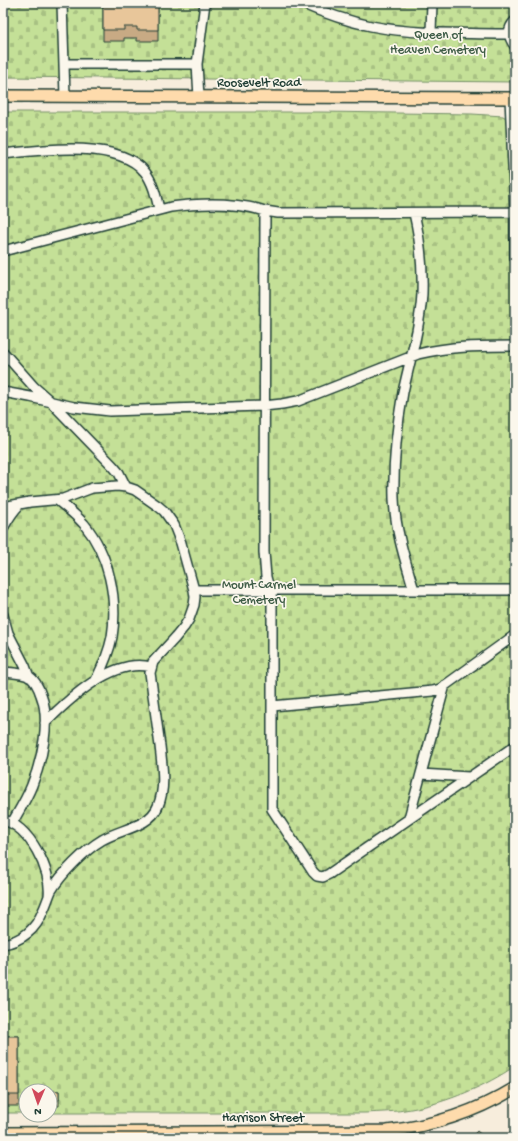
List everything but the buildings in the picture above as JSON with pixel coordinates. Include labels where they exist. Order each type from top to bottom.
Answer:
[{"type":"main road","name":"Roosevelt Road","points":[[3,96],[513,98]]},
{"type":"main road","name":"Harrison Street","points":[[3,1134],[62,1136],[367,1135],[436,1122],[480,1107],[515,1088]]},
{"type":"lane","points":[[62,3],[65,96]]},
{"type":"lane","points":[[199,97],[197,64],[205,3]]},
{"type":"lane","points":[[301,3],[345,20],[395,30],[509,34]]},
{"type":"lane","points":[[432,3],[432,32]]},
{"type":"lane","points":[[515,21],[509,28],[510,39],[515,46]]},
{"type":"lane","points":[[64,64],[197,64]]},
{"type":"lane","points":[[513,98],[515,258]]},
{"type":"lane","points":[[3,154],[72,149],[99,150],[117,154],[133,161],[144,170],[152,184],[159,209]]},
{"type":"lane","points":[[3,251],[159,209],[189,204],[242,206],[278,213],[515,212]]},
{"type":"lane","points":[[264,211],[265,565],[266,577],[272,599],[272,809],[315,875],[320,877],[329,874],[515,746]]},
{"type":"lane","points":[[414,212],[421,254],[422,281],[420,310],[400,412],[394,498],[401,545],[414,590]]},
{"type":"lane","points":[[3,392],[74,407],[110,411],[264,406],[298,401],[429,352],[476,346],[515,346]]},
{"type":"lane","points":[[3,352],[34,386],[113,466],[119,473],[126,487]]},
{"type":"lane","points":[[3,507],[30,502],[57,500],[99,487],[117,486],[134,490],[158,506],[174,525],[181,543],[194,590],[194,605],[189,619],[176,638],[156,658],[151,667],[151,680],[159,739],[162,779],[158,808],[154,814],[144,822],[106,837],[76,861],[49,896],[39,920],[32,930],[20,939],[3,944]]},
{"type":"lane","points":[[57,500],[76,516],[89,531],[100,550],[110,584],[114,617],[112,638],[105,660],[96,680]]},
{"type":"lane","points":[[3,528],[11,514],[20,504]]},
{"type":"lane","points":[[194,590],[515,590]]},
{"type":"lane","points":[[3,615],[8,633],[29,677]]},
{"type":"lane","points":[[272,706],[433,691],[440,689],[515,635]]},
{"type":"lane","points":[[46,723],[76,695],[105,674],[123,667],[138,665],[151,667]]},
{"type":"lane","points":[[3,672],[29,677],[36,683],[46,715],[41,754],[33,784],[28,796],[12,823]]},
{"type":"lane","points":[[409,818],[445,685]]},
{"type":"lane","points":[[421,774],[469,777]]},
{"type":"lane","points":[[3,820],[18,826],[28,837],[40,857],[47,875],[50,884],[49,896]]},
{"type":"green space","name":"Queen of Heaven Cemetery","points":[[3,3],[515,3],[515,82],[3,77]]},
{"type":"green space","name":"Mount Carmel Cemetery","points":[[3,112],[319,112],[472,114],[503,116],[509,120],[515,120],[515,1066],[479,1087],[465,1093],[438,1103],[400,1111],[365,1113],[58,1113],[58,1083],[18,1083],[18,1113],[3,1113]]}]
